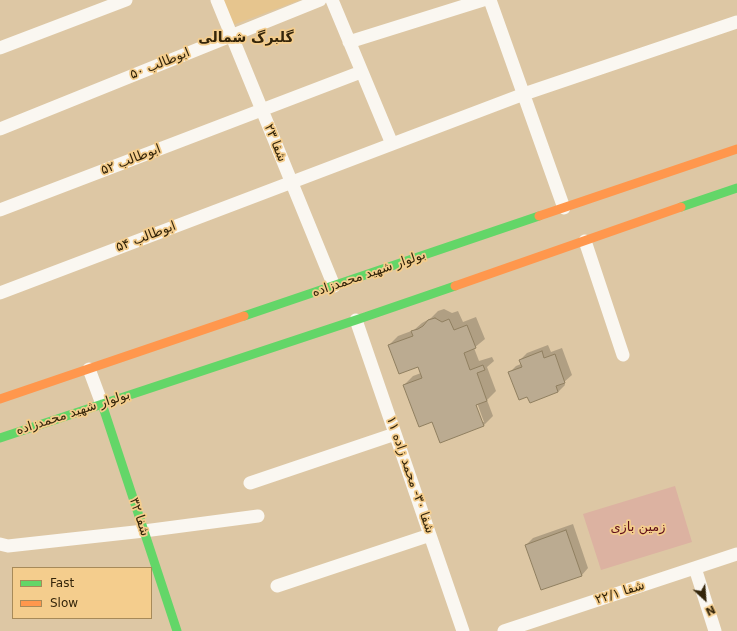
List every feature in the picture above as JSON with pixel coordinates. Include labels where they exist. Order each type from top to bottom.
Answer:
[{"type":"street","points":[[0,48],[126,0]]},
{"type":"street","name":"شفا ۲۳","points":[[217,0],[334,286]]},
{"type":"street","name":"ابوطالب ۵۰","points":[[0,129],[320,0]]},
{"type":"street","points":[[332,0],[392,144]]},
{"type":"street","points":[[349,42],[483,0]]},
{"type":"street","points":[[490,0],[564,208]]},
{"type":"street","name":"ابوطالب ۵۴","points":[[0,293],[524,94],[737,22]]},
{"type":"street","name":"ابوطالب ۵۲","points":[[0,210],[361,72]]},
{"type":"street","name":"بولوار شهید محمدزاده","points":[[0,399],[737,150]]},
{"type":"street","name":"بولوار شهید محمدزاده","points":[[0,438],[356,320],[737,188]]},
{"type":"street","points":[[585,241],[623,355]]},
{"type":"street","name":"شفا ۳۰- محمد زاده ۱۱","points":[[356,320],[463,631]]},
{"type":"street","points":[[89,369],[102,404]]},
{"type":"street","name":"شفا ۳۲","points":[[102,404],[177,631]]},
{"type":"street","points":[[250,483],[395,434]]},
{"type":"street","points":[[0,544],[8,546],[144,531],[258,516]]},
{"type":"street","points":[[277,586],[430,535]]},
{"type":"street","name":"۲۲/۱ شفا","points":[[504,631],[737,554]]},
{"type":"street","points":[[695,568],[715,631]]},
{"type":"shaded area","points":[[223,0],[300,0],[233,25]]},
{"type":"green space","name":"زمین بازی","points":[[675,486],[692,542],[601,570],[583,514]]},
{"type":"building","points":[[435,318],[442,322],[449,319],[454,330],[467,325],[476,348],[464,353],[470,370],[483,365],[485,370],[477,373],[487,401],[476,405],[484,426],[440,443],[432,422],[419,427],[403,385],[422,378],[418,367],[399,374],[388,345],[413,336],[411,331],[423,326],[428,320]]},
{"type":"building","points":[[542,351],[544,358],[555,354],[565,383],[556,386],[558,392],[530,403],[527,397],[519,400],[508,372],[522,367],[519,360]]},
{"type":"building","points":[[566,530],[582,576],[541,590],[525,545]]},
{"type":"traffic: fast","points":[[681,207],[737,188]]},
{"type":"traffic: fast","points":[[244,316],[539,216]]},
{"type":"traffic: fast","points":[[0,438],[455,286]]},
{"type":"traffic: fast","points":[[102,404],[177,631]]},
{"type":"traffic: slow","points":[[539,216],[737,149]]},
{"type":"traffic: slow","points":[[455,286],[681,207]]},
{"type":"traffic: slow","points":[[0,399],[244,316]]},
{"type":"district","name":"گلبرگ شمالی","points":[[246,38]]}]
